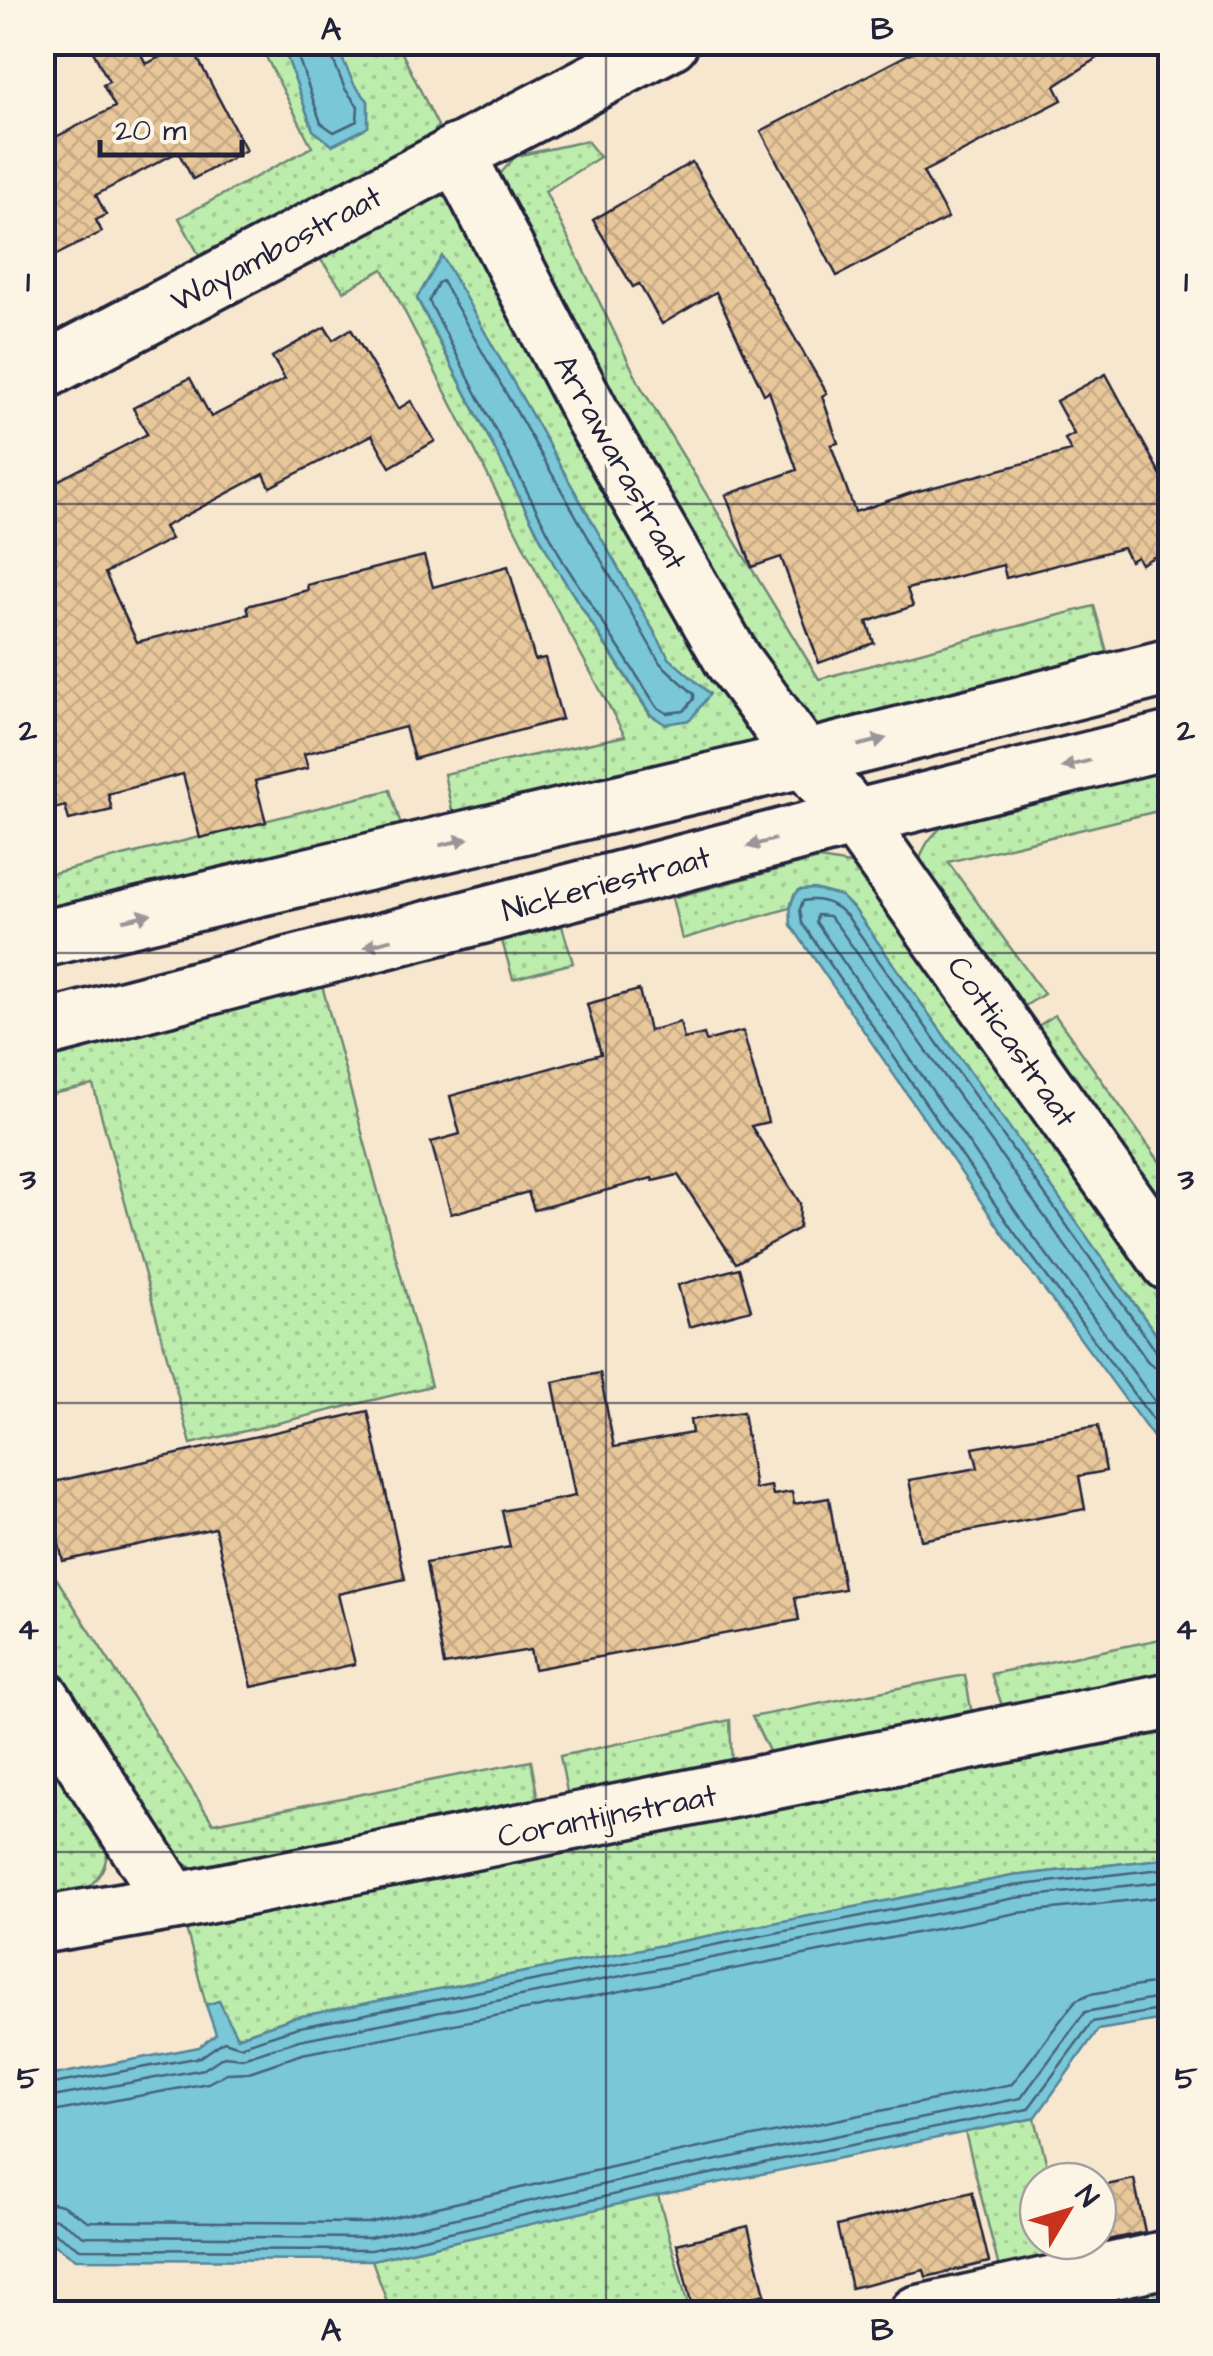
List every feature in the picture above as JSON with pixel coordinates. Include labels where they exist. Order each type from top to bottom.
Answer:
[{"type":"street","name":"Wayambostraat","points":[[42,372],[670,42]]},
{"type":"street","name":"Arrawarastraat","points":[[456,152],[594,417],[733,661],[855,818]]},
{"type":"street","points":[[42,939],[805,758],[1170,666]]},
{"type":"street","name":"Nickeriestraat","points":[[42,1030],[1170,740]]},
{"type":"street","name":"Cotticastraat","points":[[855,818],[1170,1264]]},
{"type":"street","points":[[42,1698],[174,1902]]},
{"type":"street","name":"Corantijnstraat","points":[[42,1925],[174,1902],[1170,1701]]},
{"type":"street","points":[[917,2314],[1170,2258]]},
{"type":"green space","points":[[259,43],[282,43],[313,130],[332,145],[368,126],[368,101],[354,85],[335,43],[397,43],[438,126],[420,154],[204,264],[179,218],[312,147]]},
{"type":"green space","points":[[587,141],[600,157],[545,191],[641,387],[819,679],[1094,606],[1110,662],[831,733],[783,718],[496,192],[501,173],[516,156]]},
{"type":"green space","points":[[449,195],[762,748],[455,824],[444,774],[625,736],[383,269],[344,291],[312,248],[430,196]],"holes":[[[442,257],[669,658],[650,715],[555,566],[417,299]]]},
{"type":"green space","points":[[1170,763],[1170,808],[948,862],[1044,994],[1009,1016],[917,872],[926,845],[946,824]]},
{"type":"green space","points":[[390,790],[405,838],[43,926],[42,876]]},
{"type":"green space","points":[[819,859],[875,868],[1170,1284],[1170,1354],[855,910],[841,896],[794,895],[790,908],[682,939],[672,898]]},
{"type":"green space","points":[[562,926],[573,963],[513,979],[502,941]]},
{"type":"green space","points":[[321,982],[431,1386],[191,1444],[93,1085],[43,1096],[42,1049]]},
{"type":"green space","points":[[1055,1015],[1170,1176],[1170,1245],[1023,1036]]},
{"type":"green space","points":[[42,1556],[213,1823],[531,1761],[540,1811],[207,1871],[190,1867],[170,1852],[43,1650]]},
{"type":"green space","points":[[1170,1637],[1170,1679],[1005,1714],[991,1674]]},
{"type":"green space","points":[[965,1675],[973,1720],[774,1761],[752,1717]]},
{"type":"green space","points":[[730,1720],[732,1769],[569,1802],[560,1756]]},
{"type":"green space","points":[[1170,1721],[1170,1858],[1012,1876],[292,2018],[236,2037],[219,2001],[206,2005],[185,1924]]},
{"type":"green space","points":[[42,1743],[107,1840],[106,1861],[97,1879],[63,1901],[49,1895],[43,1883]]},
{"type":"green space","points":[[1035,2118],[1046,2161],[1018,2161],[1018,2261],[1051,2261],[1000,2272],[965,2132]]},
{"type":"green space","points":[[658,2195],[690,2313],[391,2313],[372,2260]]},
{"type":"green space","points":[[1170,2273],[1170,2305],[1140,2313],[1010,2314]]},
{"type":"water","points":[[282,43],[335,43],[354,84],[368,101],[368,127],[332,145],[313,130]]},
{"type":"water","points":[[442,256],[669,658],[710,694],[690,720],[665,724],[651,715],[555,566],[417,298]]},
{"type":"water","points":[[814,889],[841,896],[855,910],[1170,1354],[1170,1460],[1006,1238],[791,925],[791,906],[796,894],[799,890]]},
{"type":"water","points":[[1170,1858],[1170,2018],[1098,2030],[1035,2118],[659,2195],[372,2260],[76,2259],[43,2237],[43,2077],[199,2047],[216,2034],[206,2005],[219,2001],[237,2037],[292,2018],[1012,1876]]},
{"type":"building","points":[[88,42],[135,42],[146,64],[189,42],[246,150],[193,179],[178,152],[96,195],[106,215],[96,220],[102,232],[42,262],[42,144],[115,107],[103,85],[109,82]]},
{"type":"building","points":[[932,42],[1122,42],[1055,86],[1062,100],[923,172],[948,218],[837,276],[761,131]]},
{"type":"building","points":[[692,162],[827,393],[822,396],[838,443],[831,445],[855,512],[911,493],[1071,451],[1065,439],[1074,434],[1056,401],[1106,374],[1170,492],[1170,548],[1141,564],[1137,557],[1130,561],[1123,548],[1006,578],[1003,565],[907,589],[913,606],[867,622],[874,643],[819,663],[781,557],[752,567],[726,495],[797,470],[769,391],[764,394],[716,292],[662,324],[639,284],[633,287],[593,220]]},
{"type":"building","points":[[325,327],[333,340],[351,329],[398,409],[411,401],[435,441],[390,467],[372,435],[270,487],[264,474],[164,527],[171,539],[105,573],[137,642],[249,614],[247,606],[308,590],[307,585],[424,556],[433,587],[508,566],[535,660],[545,658],[562,719],[414,759],[405,727],[304,754],[308,768],[255,781],[266,822],[200,838],[183,774],[108,794],[112,810],[69,820],[65,806],[42,812],[42,489],[147,434],[133,408],[190,378],[211,417],[285,379],[272,357]]},
{"type":"building","points":[[639,990],[649,1031],[680,1022],[684,1039],[704,1034],[706,1041],[743,1031],[768,1122],[751,1126],[800,1203],[799,1228],[736,1263],[678,1175],[653,1181],[652,1178],[534,1210],[528,1192],[451,1214],[431,1142],[460,1134],[450,1096],[601,1054],[587,1004]]},
{"type":"building","points":[[739,1268],[751,1310],[689,1327],[678,1285]]},
{"type":"building","points":[[600,1373],[614,1447],[692,1433],[690,1420],[743,1412],[755,1489],[771,1486],[773,1495],[792,1492],[794,1504],[829,1498],[844,1589],[795,1598],[799,1620],[534,1669],[530,1650],[444,1665],[426,1563],[510,1547],[502,1511],[575,1496],[553,1382]]},
{"type":"building","points":[[368,1411],[405,1579],[338,1594],[355,1664],[252,1687],[215,1528],[63,1561],[45,1484]]},
{"type":"building","points":[[1098,1426],[1106,1471],[1079,1476],[1085,1509],[921,1540],[909,1480],[978,1468],[973,1448]]},
{"type":"building","points":[[1134,2179],[1145,2232],[1118,2238],[1118,2183]]},
{"type":"building","points":[[972,2192],[989,2262],[926,2277],[924,2270],[851,2288],[837,2226]]},
{"type":"building","points":[[748,2226],[765,2294],[693,2312],[677,2244]]}]
